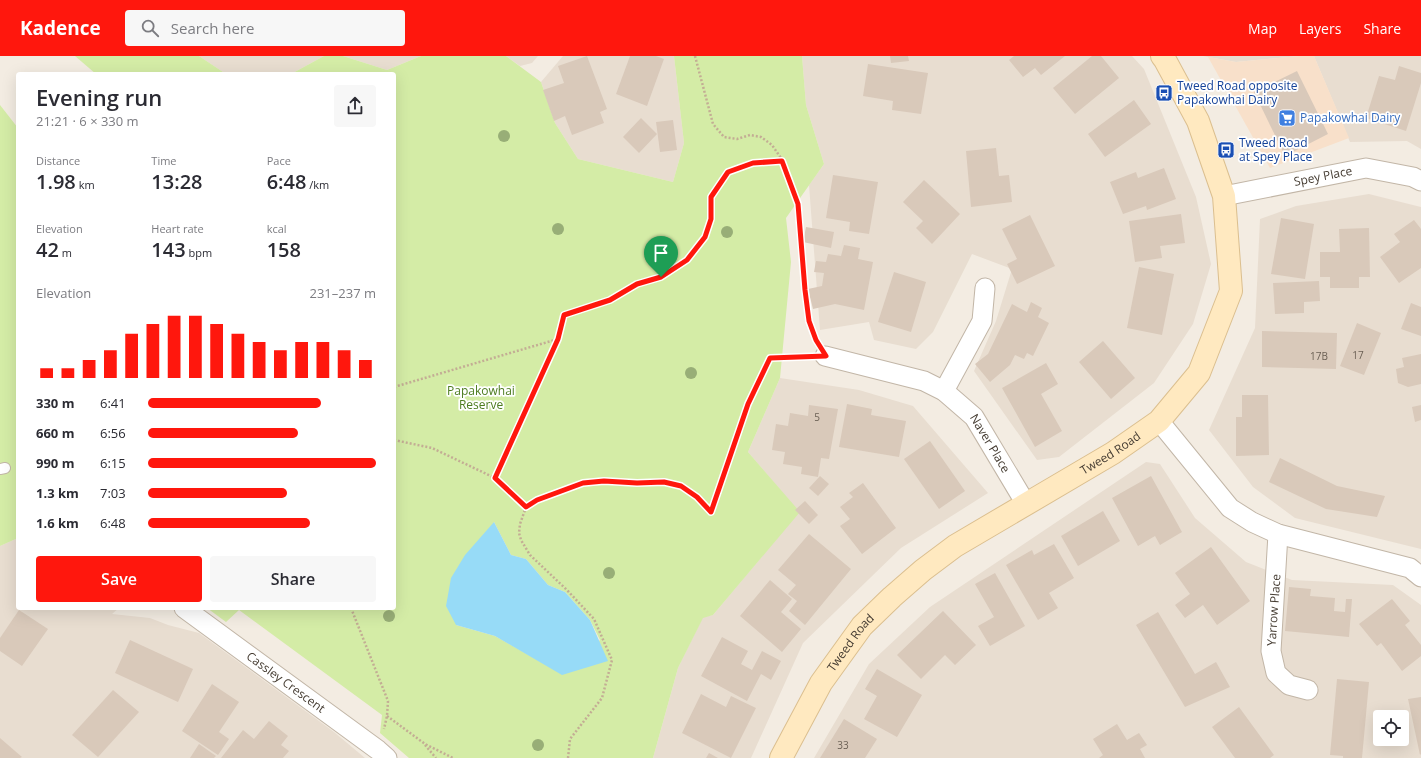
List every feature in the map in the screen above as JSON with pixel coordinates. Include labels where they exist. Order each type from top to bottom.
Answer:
[{"type":"street","name":"Tweed Road","points":[[781,758],[821,683],[862,626],[892,597],[923,570],[955,546],[1113,453],[1159,421],[1200,373],[1231,291],[1224,196],[1198,121],[1166,60],[1162,56]]},
{"type":"street","name":"Spey Place","points":[[1224,196],[1366,168],[1413,177],[1421,181]]},
{"type":"street","points":[[944,391],[982,321],[985,288]]},
{"type":"street","name":"Naver Place","points":[[826,356],[924,381],[944,391],[974,417],[1026,504]]},
{"type":"street","points":[[1159,421],[1230,508],[1252,522],[1278,534],[1410,568],[1421,577]]},
{"type":"street","name":"Yarrow Place","points":[[1278,534],[1270,651],[1276,673],[1289,685],[1308,690]]},
{"type":"street","name":"Cassley Crescent","points":[[187,610],[382,754]]},
{"type":"path","points":[[568,758],[570,739],[602,698],[612,660],[594,619],[567,590],[530,556],[521,540],[519,533],[520,524],[526,507],[537,500],[583,483],[604,481],[637,483],[664,482],[681,486],[697,497],[711,512],[748,404],[770,358],[826,356],[816,340],[809,321],[798,204],[782,161],[772,145],[761,137],[750,135],[737,139],[724,137],[713,124],[695,56]]},
{"type":"path","points":[[495,478],[558,339],[564,315],[610,300],[637,284],[661,277],[687,260],[705,237],[711,219],[711,197],[728,172],[753,163],[782,161]]},
{"type":"path","points":[[396,386],[558,339]]},
{"type":"path","points":[[396,440],[432,448],[495,478],[526,507]]},
{"type":"path","points":[[352,610],[388,701],[382,754]]},
{"type":"path","points":[[387,716],[425,744],[453,758]]},
{"type":"path","points":[[425,744],[436,758]]},
{"type":"shaded area","points":[[199,56],[324,56],[295,72],[223,72]]},
{"type":"shaded area","points":[[343,56],[421,56],[387,70]]},
{"type":"shaded area","points":[[506,56],[538,56],[532,63],[520,66]]},
{"type":"shaded area","points":[[563,56],[674,56],[684,143],[673,182],[578,159],[555,123],[541,82]]},
{"type":"shaded area","points":[[802,56],[1132,56],[1144,69],[1196,197],[1211,264],[1193,324],[1154,383],[1059,457],[1037,460],[974,371],[996,321],[1012,269],[972,254],[933,332],[916,349],[874,340],[869,322],[820,330],[809,185],[824,164],[806,105]]},
{"type":"shaded area","points":[[1203,56],[1299,56],[1236,62]]},
{"type":"shaded area","points":[[1314,56],[1421,56],[1421,149],[1407,141],[1350,142]]},
{"type":"shaded area","points":[[1314,56],[1349,138],[1270,168],[1208,57],[1236,62]]},
{"type":"shaded area","points":[[1369,194],[1421,207],[1421,549],[1295,518],[1253,487],[1209,430],[1255,328],[1260,219],[1296,206]]},
{"type":"shaded area","points":[[780,378],[859,390],[913,406],[988,493],[901,548],[803,643],[751,758],[653,758],[678,668],[703,617],[713,615],[799,512],[748,452]]},
{"type":"shaded area","points":[[1146,462],[1160,464],[1195,518],[1246,562],[1292,580],[1393,585],[1421,605],[1421,758],[814,758],[869,664],[930,607]]},
{"type":"shaded area","points":[[16,539],[16,610],[117,610],[112,614],[150,618],[168,625],[199,633],[334,732],[365,758],[0,758],[0,546]]},
{"type":"green space","points":[[75,56],[199,56],[223,72],[94,72]]},
{"type":"green space","name":"Papakowhai Reserve","points":[[324,56],[343,56],[387,70],[421,56],[506,56],[541,82],[555,123],[578,159],[673,182],[684,143],[674,56],[802,56],[806,105],[824,164],[786,218],[791,262],[780,378],[748,452],[800,512],[713,615],[703,618],[678,668],[653,758],[409,758],[380,733],[382,715],[239,610],[396,610],[396,72],[295,72]],"holes":[[[494,522],[511,555],[526,559],[548,585],[565,592],[590,620],[600,640],[562,674],[495,636],[456,625]]]},
{"type":"green space","points":[[0,105],[16,125],[16,539],[0,546]]},
{"type":"green space","points":[[210,610],[239,610],[226,622]]},
{"type":"water","points":[[494,522],[511,555],[526,559],[548,585],[565,592],[590,620],[608,661],[562,675],[495,636],[456,625],[446,606],[451,578],[465,555]]},
{"type":"building","points":[[587,56],[607,109],[600,112],[604,123],[572,135],[565,116],[554,121],[543,90],[564,83],[558,66]]},
{"type":"building","points":[[630,56],[656,56],[664,59],[647,106],[616,94]]},
{"type":"building","points":[[890,56],[908,56],[909,61],[891,63]]},
{"type":"building","points":[[1014,56],[1065,56],[1041,75],[1035,68],[1023,77],[1009,60]]},
{"type":"building","points":[[1092,56],[1101,56],[1119,78],[1075,114],[1053,88]]},
{"type":"building","points":[[868,64],[928,73],[921,114],[892,110],[893,101],[863,96]]},
{"type":"building","points":[[1399,66],[1421,73],[1421,83],[1406,131],[1366,118],[1379,76],[1395,80]]},
{"type":"building","points":[[1297,71],[1328,134],[1285,156],[1254,92]]},
{"type":"building","points":[[1134,100],[1151,124],[1105,157],[1088,134]]},
{"type":"building","points":[[641,118],[657,134],[639,153],[623,137]]},
{"type":"building","points":[[673,120],[677,150],[660,152],[656,122]]},
{"type":"building","points":[[996,148],[999,176],[1009,175],[1012,202],[971,207],[966,151]]},
{"type":"building","points":[[1164,168],[1176,199],[1147,210],[1146,206],[1123,214],[1110,182],[1136,172],[1138,178]]},
{"type":"building","points":[[833,175],[878,182],[869,234],[849,231],[850,222],[826,218]]},
{"type":"building","points":[[924,180],[960,214],[932,244],[916,228],[923,221],[903,202]]},
{"type":"building","points":[[1181,214],[1185,243],[1160,246],[1162,258],[1135,262],[1129,221]]},
{"type":"building","points":[[1030,215],[1055,266],[1017,284],[1007,264],[1017,259],[1002,229]]},
{"type":"building","points":[[1281,218],[1314,224],[1305,279],[1271,274]]},
{"type":"building","points":[[1414,220],[1421,229],[1421,268],[1399,283],[1380,257],[1400,242],[1394,234]]},
{"type":"building","points":[[806,227],[834,232],[831,248],[803,242]]},
{"type":"building","points":[[1369,228],[1370,277],[1359,277],[1359,288],[1330,288],[1330,277],[1320,277],[1320,252],[1340,252],[1339,229]]},
{"type":"building","points":[[844,245],[860,248],[858,259],[873,262],[864,310],[835,304],[813,309],[808,289],[822,286],[824,273],[814,272],[816,261],[826,262],[828,254],[841,256]]},
{"type":"building","points":[[1139,267],[1174,274],[1162,335],[1127,328]]},
{"type":"building","points":[[894,272],[926,282],[911,332],[878,322]]},
{"type":"building","points":[[1319,281],[1320,301],[1304,302],[1304,313],[1275,314],[1273,283]]},
{"type":"building","points":[[1031,302],[1042,308],[1038,317],[1049,323],[1033,356],[1027,353],[1024,359],[1015,355],[1010,365],[990,382],[975,364],[988,354],[1012,304],[1027,312]]},
{"type":"building","points":[[1411,303],[1421,307],[1421,336],[1401,329]]},
{"type":"building","points":[[1357,323],[1381,333],[1364,375],[1340,366]]},
{"type":"building","points":[[1262,331],[1337,333],[1336,369],[1262,367]]},
{"type":"building","points":[[1103,341],[1135,378],[1111,399],[1079,362]]},
{"type":"building","points":[[1421,354],[1421,384],[1408,387],[1398,383],[1396,369],[1404,367],[1402,358]]},
{"type":"building","points":[[1046,363],[1058,384],[1041,394],[1062,431],[1035,447],[1002,388]]},
{"type":"building","points":[[1242,395],[1268,395],[1269,455],[1236,456],[1236,417],[1242,417]]},
{"type":"building","points":[[847,404],[872,409],[871,415],[906,421],[899,457],[839,447]]},
{"type":"building","points":[[809,405],[838,409],[829,459],[821,458],[818,477],[801,474],[802,467],[783,464],[785,452],[772,450],[776,424],[788,426],[790,413],[808,416]]},
{"type":"building","points":[[1421,405],[1421,420],[1415,422],[1412,407]]},
{"type":"building","points":[[930,441],[965,491],[939,509],[904,459]]},
{"type":"building","points":[[1280,458],[1337,486],[1385,496],[1377,517],[1326,509],[1269,482]]},
{"type":"building","points":[[820,476],[829,484],[818,496],[809,488]]},
{"type":"building","points":[[1151,476],[1182,532],[1160,545],[1155,536],[1138,546],[1112,498]]},
{"type":"building","points":[[863,483],[896,528],[862,554],[840,526],[850,519],[840,507],[853,497],[849,493]]},
{"type":"building","points":[[805,501],[818,515],[809,524],[795,510]]},
{"type":"building","points":[[1103,511],[1120,541],[1078,566],[1061,536]]},
{"type":"building","points":[[809,534],[851,569],[805,625],[789,611],[797,601],[788,594],[796,585],[778,570]]},
{"type":"building","points":[[1054,544],[1074,578],[1049,593],[1058,608],[1038,620],[1006,565],[1032,550],[1034,555]]},
{"type":"building","points":[[1211,547],[1250,601],[1217,625],[1203,605],[1185,618],[1175,605],[1190,594],[1175,573]]},
{"type":"building","points":[[995,573],[1025,626],[990,646],[978,626],[994,617],[975,584]]},
{"type":"building","points":[[770,580],[792,599],[781,612],[801,629],[782,652],[740,616]]},
{"type":"building","points":[[1289,587],[1311,589],[1310,596],[1335,598],[1334,611],[1345,612],[1346,599],[1352,599],[1349,637],[1285,631]]},
{"type":"building","points":[[1392,599],[1410,621],[1405,625],[1421,645],[1421,656],[1402,671],[1381,643],[1377,646],[1359,624]]},
{"type":"building","points":[[19,610],[48,629],[22,666],[0,651],[0,638]]},
{"type":"building","points":[[943,611],[976,645],[955,665],[945,655],[921,679],[897,655]]},
{"type":"building","points":[[1158,612],[1195,674],[1216,662],[1230,687],[1185,707],[1136,625]]},
{"type":"building","points":[[722,637],[748,651],[741,664],[752,670],[762,651],[781,661],[771,680],[761,674],[747,701],[701,676]]},
{"type":"building","points":[[130,640],[193,669],[178,702],[115,673]]},
{"type":"building","points":[[877,669],[922,695],[897,737],[864,719],[877,696],[865,689]]},
{"type":"building","points":[[1337,679],[1369,682],[1362,758],[1343,758],[1343,756],[1330,755]]},
{"type":"building","points":[[212,684],[239,702],[219,732],[229,739],[218,755],[182,731]]},
{"type":"building","points":[[113,690],[139,712],[98,757],[72,735]]},
{"type":"building","points":[[701,694],[726,707],[731,696],[756,708],[731,758],[682,733]]},
{"type":"building","points":[[1421,697],[1421,754],[1420,755],[1408,699]]},
{"type":"building","points":[[1239,707],[1274,755],[1270,758],[1235,758],[1212,727]]},
{"type":"building","points":[[844,719],[877,739],[865,758],[820,758]]},
{"type":"building","points":[[269,721],[288,736],[281,745],[289,751],[283,758],[221,758],[243,730],[254,739]]},
{"type":"building","points":[[1117,724],[1127,740],[1139,733],[1147,745],[1140,749],[1145,758],[1099,758],[1103,755],[1093,739]]},
{"type":"building","points":[[0,738],[22,757],[0,758]]},
{"type":"building","points":[[199,744],[216,756],[214,758],[190,758]]},
{"type":"building","points":[[709,753],[718,758],[706,758]]},
{"type":"place","name":"Tweed Road opposite Papakowhai Dairy","points":[[1164,93]]},
{"type":"place","name":"Papakowhai Dairy","points":[[1287,118]]},
{"type":"place","name":"Tweed Road at Spey Place","points":[[1226,150]]},
{"type":"route","points":[[782,161],[798,204],[809,321],[816,340],[826,356],[770,358],[748,404],[711,512],[697,497],[681,486],[664,482],[637,483],[604,481],[583,483],[537,500],[526,507],[495,478],[558,339],[564,315],[610,300],[637,284],[661,277],[687,260],[705,237],[711,219],[711,197],[728,172],[753,163],[782,161]]}]
